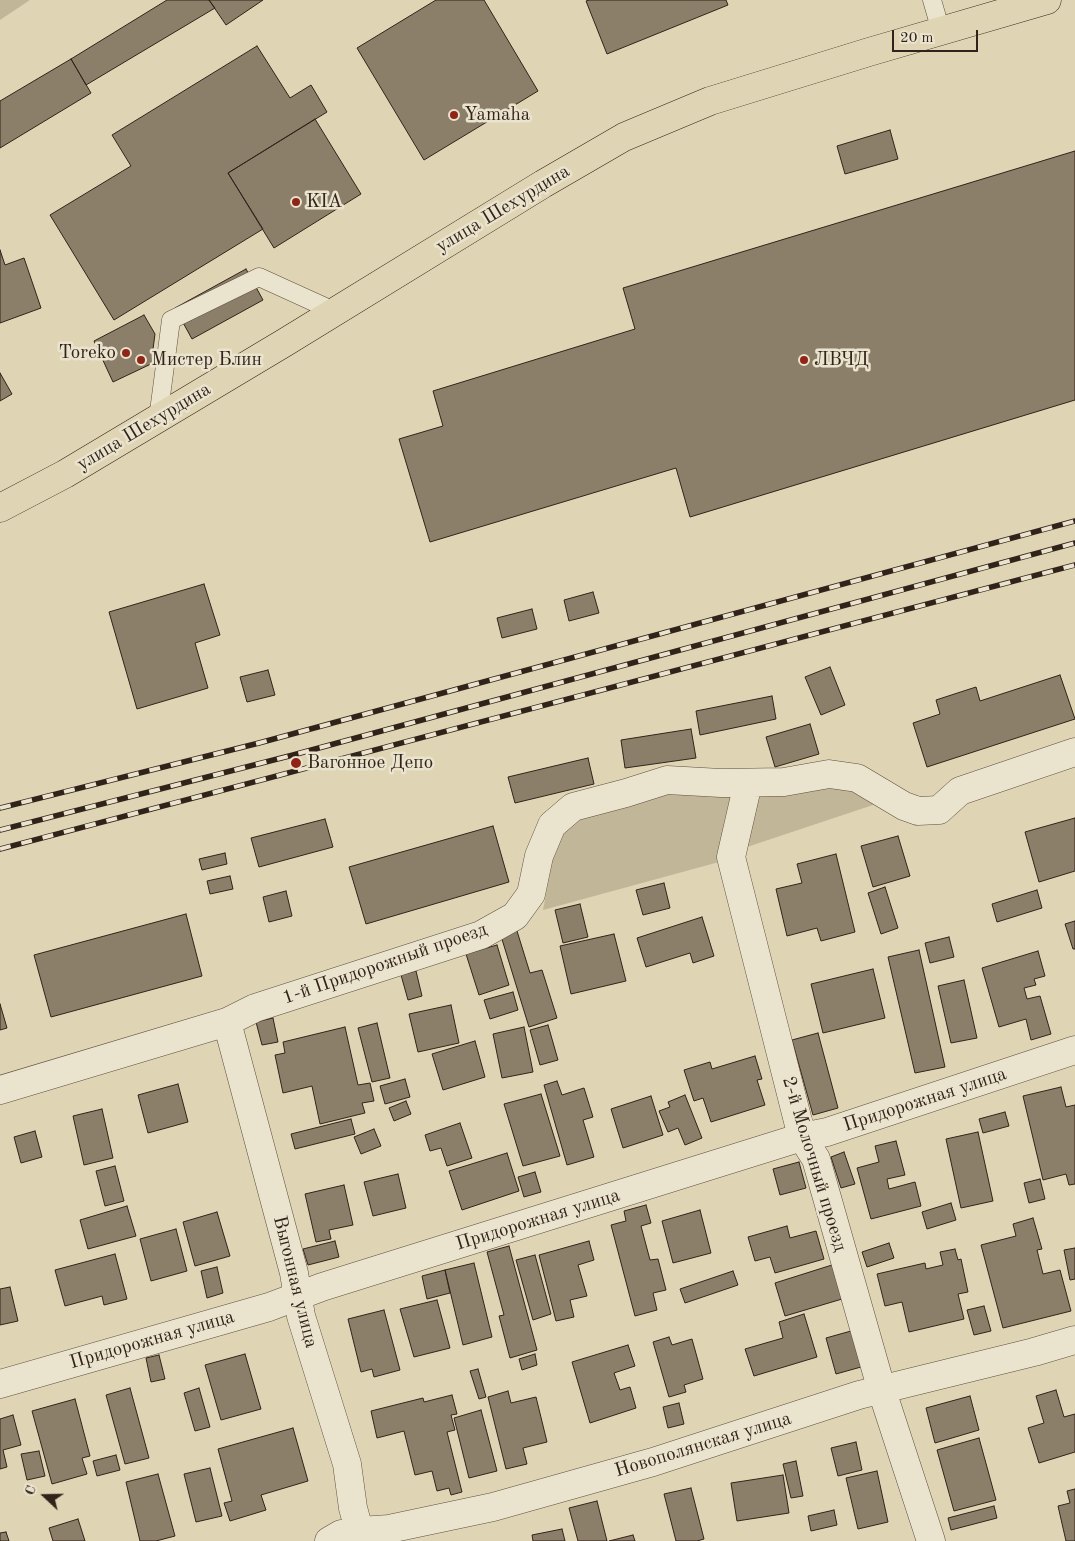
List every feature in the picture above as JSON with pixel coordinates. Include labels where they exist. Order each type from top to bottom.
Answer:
[{"type":"main road","name":"улица Шехурдина","points":[[0,508],[65,474],[158,419],[543,184],[624,137],[710,102],[1047,0]]},
{"type":"street","name":"1-й Придорожный проезд","points":[[0,1090],[227,1022],[255,1008],[481,934],[515,916],[531,894],[539,856],[552,826],[573,807],[667,780],[721,783],[784,782],[829,774],[857,778],[904,806],[918,811],[939,810],[960,791],[1075,752]]},
{"type":"street","name":"2-й Молочный проезд","points":[[748,783],[731,857],[802,1137],[816,1159],[882,1391],[931,1541]]},
{"type":"street","name":"Выгонная улица","points":[[227,1022],[294,1272],[301,1316],[347,1464],[352,1508],[361,1536]]},
{"type":"street","name":"Придорожная улица","points":[[0,1384],[269,1307],[332,1284],[802,1137],[827,1132],[1075,1050]]},
{"type":"street","name":"Новополянская улица","points":[[329,1541],[341,1534],[361,1536],[493,1507],[653,1462],[859,1395],[882,1391],[1075,1340]]},
{"type":"lane","points":[[932,0],[941,31]]},
{"type":"lane","points":[[158,419],[171,320],[259,277],[336,312]]},
{"type":"shaded area","points":[[0,0],[30,0],[0,20]]},
{"type":"shaded area","points":[[839,783],[879,803],[741,849],[719,862],[543,910],[557,838],[577,816],[662,792]]},
{"type":"building","points":[[167,0],[209,0],[215,8],[86,85],[71,59]]},
{"type":"building","points":[[209,0],[263,0],[226,25]]},
{"type":"building","points":[[436,0],[484,0],[538,91],[424,160],[357,48]]},
{"type":"building","points":[[726,0],[728,5],[607,54],[586,1]]},
{"type":"building","points":[[257,46],[290,98],[311,85],[327,112],[228,173],[263,229],[114,320],[50,215],[131,166],[112,135]]},
{"type":"building","points":[[71,59],[91,93],[0,148],[0,101]]},
{"type":"building","points":[[315,119],[361,194],[274,248],[228,173]]},
{"type":"building","points":[[890,130],[898,159],[845,174],[837,146]]},
{"type":"building","name":"ЛВЧД","points":[[1075,151],[1075,400],[690,517],[676,468],[430,542],[399,439],[443,426],[433,391],[635,329],[623,288]]},
{"type":"building","points":[[0,250],[5,265],[24,258],[41,308],[0,323]]},
{"type":"building","points":[[246,269],[263,300],[192,339],[175,308]]},
{"type":"building","name":"Toreko","points":[[144,315],[155,334],[151,364],[113,382],[94,341]]},
{"type":"building","points":[[0,373],[12,394],[0,401]]},
{"type":"building","points":[[204,584],[220,635],[195,643],[208,688],[137,709],[109,612]]},
{"type":"building","points":[[593,592],[599,613],[569,621],[564,600]]},
{"type":"building","points":[[532,609],[537,629],[502,638],[497,618]]},
{"type":"building","points":[[830,667],[845,705],[821,715],[805,677]]},
{"type":"building","points":[[268,670],[275,695],[247,702],[240,677]]},
{"type":"building","points":[[1060,675],[1075,719],[927,767],[913,723],[940,714],[936,700],[976,687],[980,701]]},
{"type":"building","points":[[772,696],[776,719],[700,735],[696,711]]},
{"type":"building","points":[[810,724],[819,754],[775,767],[766,737]]},
{"type":"building","points":[[691,729],[696,758],[625,768],[621,740]]},
{"type":"building","points":[[588,758],[594,784],[515,803],[508,777]]},
{"type":"building","points":[[1075,818],[1075,871],[1039,882],[1025,832]]},
{"type":"building","points":[[325,819],[333,847],[259,867],[251,838]]},
{"type":"building","points":[[493,826],[509,882],[366,924],[349,867]]},
{"type":"building","points":[[898,836],[910,876],[873,887],[861,846]]},
{"type":"building","points":[[225,853],[227,864],[202,870],[199,859]]},
{"type":"building","points":[[836,854],[855,932],[821,941],[817,928],[787,936],[776,889],[802,883],[797,864]]},
{"type":"building","points":[[230,876],[233,889],[210,894],[207,881]]},
{"type":"building","points":[[664,883],[670,908],[643,915],[636,890]]},
{"type":"building","points":[[885,887],[898,928],[881,934],[868,893]]},
{"type":"building","points":[[1037,890],[1042,908],[997,922],[992,904]]},
{"type":"building","points":[[286,891],[292,916],[269,922],[263,897]]},
{"type":"building","points":[[580,904],[588,937],[563,943],[555,910]]},
{"type":"building","points":[[186,914],[202,976],[51,1017],[34,955]]},
{"type":"building","points":[[702,917],[714,956],[693,963],[690,953],[646,967],[637,938]]},
{"type":"building","points":[[1075,921],[1075,949],[1073,949],[1065,924]]},
{"type":"building","points":[[517,931],[530,973],[542,970],[557,1018],[529,1027],[501,936]]},
{"type":"building","points":[[614,934],[626,981],[571,994],[560,946]]},
{"type":"building","points":[[949,937],[954,957],[930,963],[925,943]]},
{"type":"building","points":[[497,945],[509,985],[479,995],[466,954]]},
{"type":"building","points":[[919,950],[945,1067],[915,1073],[888,957]]},
{"type":"building","points":[[1038,951],[1045,976],[1034,979],[1036,985],[1024,988],[1027,999],[1040,996],[1051,1034],[1031,1040],[1026,1019],[999,1027],[982,968]]},
{"type":"building","points":[[873,969],[885,1018],[823,1033],[811,984]]},
{"type":"building","points":[[416,971],[422,996],[408,1000],[401,975]]},
{"type":"building","points":[[964,980],[977,1038],[951,1043],[938,986]]},
{"type":"building","points":[[513,992],[518,1010],[490,1019],[484,1000]]},
{"type":"building","points":[[0,1004],[7,1028],[0,1030]]},
{"type":"building","points":[[451,1005],[459,1043],[418,1052],[409,1014]]},
{"type":"building","points":[[273,1018],[278,1042],[262,1045],[256,1022]]},
{"type":"building","points":[[377,1023],[390,1078],[372,1082],[358,1028]]},
{"type":"building","points":[[548,1025],[558,1060],[540,1065],[530,1030]]},
{"type":"building","points":[[345,1027],[358,1085],[370,1083],[374,1101],[362,1103],[365,1113],[320,1124],[312,1086],[283,1093],[275,1055],[285,1053],[283,1042]]},
{"type":"building","points":[[524,1027],[533,1072],[502,1078],[493,1034]]},
{"type":"building","points":[[818,1033],[838,1108],[813,1115],[792,1040]]},
{"type":"building","points":[[475,1041],[485,1077],[443,1090],[432,1054]]},
{"type":"building","points":[[755,1056],[762,1079],[757,1080],[765,1105],[711,1122],[703,1098],[694,1101],[684,1070],[710,1062],[712,1069]]},
{"type":"building","points":[[405,1079],[410,1097],[385,1104],[380,1086]]},
{"type":"building","points":[[557,1081],[562,1095],[584,1088],[593,1117],[583,1120],[594,1157],[567,1165],[544,1085]]},
{"type":"building","points":[[178,1084],[188,1122],[148,1133],[138,1095]]},
{"type":"building","points":[[1061,1087],[1066,1107],[1075,1105],[1075,1184],[1069,1185],[1066,1174],[1043,1180],[1023,1096]]},
{"type":"building","points":[[541,1094],[560,1156],[523,1166],[504,1104]]},
{"type":"building","points":[[685,1095],[702,1138],[685,1145],[678,1128],[668,1132],[659,1111],[670,1107],[668,1102]]},
{"type":"building","points":[[651,1096],[663,1135],[623,1148],[611,1109]]},
{"type":"building","points":[[406,1101],[411,1114],[394,1121],[389,1108]]},
{"type":"building","points":[[102,1109],[113,1158],[84,1165],[73,1116]]},
{"type":"building","points":[[1005,1112],[1009,1126],[983,1133],[979,1119]]},
{"type":"building","points":[[351,1119],[355,1134],[295,1149],[291,1134]]},
{"type":"building","points":[[460,1123],[472,1158],[447,1166],[441,1148],[430,1151],[425,1135]]},
{"type":"building","points":[[374,1129],[381,1146],[361,1154],[354,1137]]},
{"type":"building","points":[[35,1131],[42,1157],[21,1163],[14,1137]]},
{"type":"building","points":[[978,1132],[993,1201],[961,1208],[946,1139]]},
{"type":"building","points":[[896,1141],[905,1175],[887,1179],[889,1189],[915,1182],[921,1206],[871,1219],[857,1168],[879,1162],[875,1146]]},
{"type":"building","points":[[844,1152],[855,1184],[841,1188],[831,1157]]},
{"type":"building","points":[[507,1153],[519,1191],[462,1210],[449,1171]]},
{"type":"building","points":[[799,1162],[806,1188],[780,1195],[773,1169]]},
{"type":"building","points":[[115,1166],[124,1201],[105,1206],[96,1171]]},
{"type":"building","points":[[535,1172],[541,1192],[524,1197],[518,1177]]},
{"type":"building","points":[[398,1174],[406,1208],[373,1216],[364,1182]]},
{"type":"building","points":[[1040,1179],[1045,1199],[1029,1203],[1024,1183]]},
{"type":"building","points":[[344,1185],[353,1225],[329,1230],[331,1239],[316,1242],[305,1194]]},
{"type":"building","points":[[951,1203],[956,1220],[927,1229],[922,1212]]},
{"type":"building","points":[[646,1205],[651,1223],[641,1226],[650,1260],[658,1259],[666,1290],[653,1293],[657,1310],[635,1316],[611,1225],[626,1221],[624,1211]]},
{"type":"building","points":[[127,1206],[136,1236],[88,1249],[80,1220]]},
{"type":"building","points":[[700,1210],[711,1253],[673,1263],[662,1221]]},
{"type":"building","points":[[217,1212],[230,1256],[195,1266],[183,1222]]},
{"type":"building","points":[[1033,1218],[1042,1249],[1037,1250],[1043,1274],[1060,1270],[1071,1311],[1003,1328],[981,1245],[1016,1236],[1013,1224]]},
{"type":"building","points":[[787,1226],[790,1238],[816,1231],[824,1259],[775,1273],[770,1257],[755,1261],[748,1237]]},
{"type":"building","points":[[176,1229],[187,1271],[151,1281],[140,1239]]},
{"type":"building","points":[[335,1241],[339,1257],[308,1265],[303,1249]]},
{"type":"building","points":[[589,1241],[594,1260],[578,1265],[587,1296],[570,1300],[574,1317],[556,1321],[539,1255]]},
{"type":"building","points":[[889,1243],[894,1258],[867,1267],[862,1252]]},
{"type":"building","points":[[509,1246],[537,1350],[510,1358],[499,1316],[504,1315],[487,1252]]},
{"type":"building","points":[[1075,1248],[1075,1279],[1070,1280],[1064,1250]]},
{"type":"building","points":[[955,1249],[958,1260],[961,1259],[968,1292],[958,1294],[964,1319],[909,1332],[902,1302],[885,1306],[877,1274],[925,1263],[926,1269],[943,1265],[940,1252]]},
{"type":"building","points":[[115,1254],[127,1299],[104,1305],[102,1296],[65,1306],[55,1270]]},
{"type":"building","points":[[535,1255],[551,1314],[533,1320],[516,1260]]},
{"type":"building","points":[[474,1263],[492,1337],[463,1345],[445,1270]]},
{"type":"building","points":[[832,1265],[842,1299],[785,1316],[775,1283]]},
{"type":"building","points":[[217,1267],[223,1293],[207,1298],[201,1271]]},
{"type":"building","points":[[445,1270],[450,1293],[427,1299],[422,1276]]},
{"type":"building","points":[[733,1271],[738,1285],[685,1303],[680,1289]]},
{"type":"building","points":[[10,1287],[18,1321],[0,1325],[0,1289]]},
{"type":"building","points":[[437,1300],[450,1348],[414,1357],[400,1309]]},
{"type":"building","points":[[984,1306],[991,1331],[974,1335],[967,1310]]},
{"type":"building","points":[[384,1310],[400,1370],[374,1377],[372,1369],[361,1372],[348,1319]]},
{"type":"building","points":[[804,1314],[817,1357],[754,1376],[745,1349],[783,1338],[779,1322]]},
{"type":"building","points":[[851,1331],[861,1367],[836,1374],[826,1338]]},
{"type":"building","points":[[669,1337],[672,1345],[692,1339],[703,1379],[684,1385],[686,1392],[669,1397],[653,1342]]},
{"type":"building","points":[[628,1345],[635,1366],[614,1373],[620,1390],[630,1387],[636,1408],[590,1423],[572,1362]]},
{"type":"building","points":[[245,1354],[261,1409],[221,1420],[205,1365]]},
{"type":"building","points":[[535,1354],[537,1365],[522,1370],[519,1359]]},
{"type":"building","points":[[159,1355],[165,1379],[151,1382],[146,1358]]},
{"type":"building","points":[[478,1369],[486,1397],[479,1399],[470,1371]]},
{"type":"building","points":[[130,1388],[149,1458],[125,1464],[106,1395]]},
{"type":"building","points":[[199,1388],[210,1427],[195,1431],[184,1393]]},
{"type":"building","points":[[1056,1390],[1064,1417],[1075,1414],[1075,1452],[1039,1463],[1028,1428],[1044,1423],[1036,1396]]},
{"type":"building","points":[[508,1391],[511,1403],[536,1397],[547,1442],[523,1448],[527,1464],[506,1469],[488,1397]]},
{"type":"building","points":[[452,1395],[457,1414],[451,1415],[455,1430],[447,1432],[462,1492],[451,1495],[449,1488],[437,1491],[432,1471],[415,1475],[404,1431],[377,1438],[371,1411],[423,1398],[424,1402]]},
{"type":"building","points":[[970,1396],[979,1430],[935,1443],[926,1408]]},
{"type":"building","points":[[75,1399],[90,1456],[82,1458],[87,1474],[52,1484],[32,1411]]},
{"type":"building","points":[[679,1403],[684,1424],[668,1428],[663,1407]]},
{"type":"building","points":[[481,1410],[497,1471],[469,1478],[454,1418]]},
{"type":"building","points":[[13,1415],[21,1445],[3,1450],[7,1467],[0,1469],[0,1419]]},
{"type":"building","points":[[293,1428],[308,1481],[261,1495],[266,1510],[230,1521],[224,1503],[232,1501],[218,1449]]},
{"type":"building","points":[[979,1438],[996,1500],[954,1511],[937,1450]]},
{"type":"building","points":[[856,1442],[862,1470],[838,1476],[831,1448]]},
{"type":"building","points":[[39,1451],[45,1476],[27,1480],[21,1454]]},
{"type":"building","points":[[116,1455],[120,1470],[97,1476],[93,1461]]},
{"type":"building","points":[[796,1461],[803,1496],[791,1498],[783,1464]]},
{"type":"building","points":[[210,1468],[222,1516],[196,1522],[184,1474]]},
{"type":"building","points":[[877,1471],[888,1522],[858,1529],[846,1478]]},
{"type":"building","points":[[158,1474],[175,1536],[156,1541],[140,1541],[126,1482]]},
{"type":"building","points":[[783,1475],[789,1513],[737,1521],[731,1483]]},
{"type":"building","points":[[691,1488],[704,1539],[676,1541],[664,1494]]},
{"type":"building","points":[[1075,1489],[1075,1541],[1066,1541],[1058,1506],[1070,1503],[1067,1491]]},
{"type":"building","points":[[597,1501],[607,1541],[578,1541],[569,1508]]},
{"type":"building","points":[[994,1506],[997,1518],[951,1530],[948,1518]]},
{"type":"building","points":[[834,1510],[837,1525],[811,1531],[808,1516]]},
{"type":"building","points":[[78,1519],[85,1541],[53,1541],[49,1528]]},
{"type":"building","points":[[562,1529],[565,1541],[533,1541],[532,1535]]},
{"type":"building","points":[[6,1532],[9,1541],[0,1541],[0,1533]]},
{"type":"building","points":[[633,1535],[635,1541],[609,1541]]},
{"type":"railway","points":[[0,808],[259,743],[1075,521]]},
{"type":"railway","points":[[0,830],[293,755],[1075,543]]},
{"type":"railway","points":[[0,849],[1075,565]]},
{"type":"place","name":"Yamaha","points":[[454,115]]},
{"type":"place","name":"KIA","points":[[296,202]]},
{"type":"place","name":"Toreko","points":[[126,353]]},
{"type":"place","name":"Мистер Блин","points":[[141,360]]},
{"type":"place","name":"ЛВЧД","points":[[804,360]]},
{"type":"place","name":"Вагонное Депо","points":[[296,763]]}]
